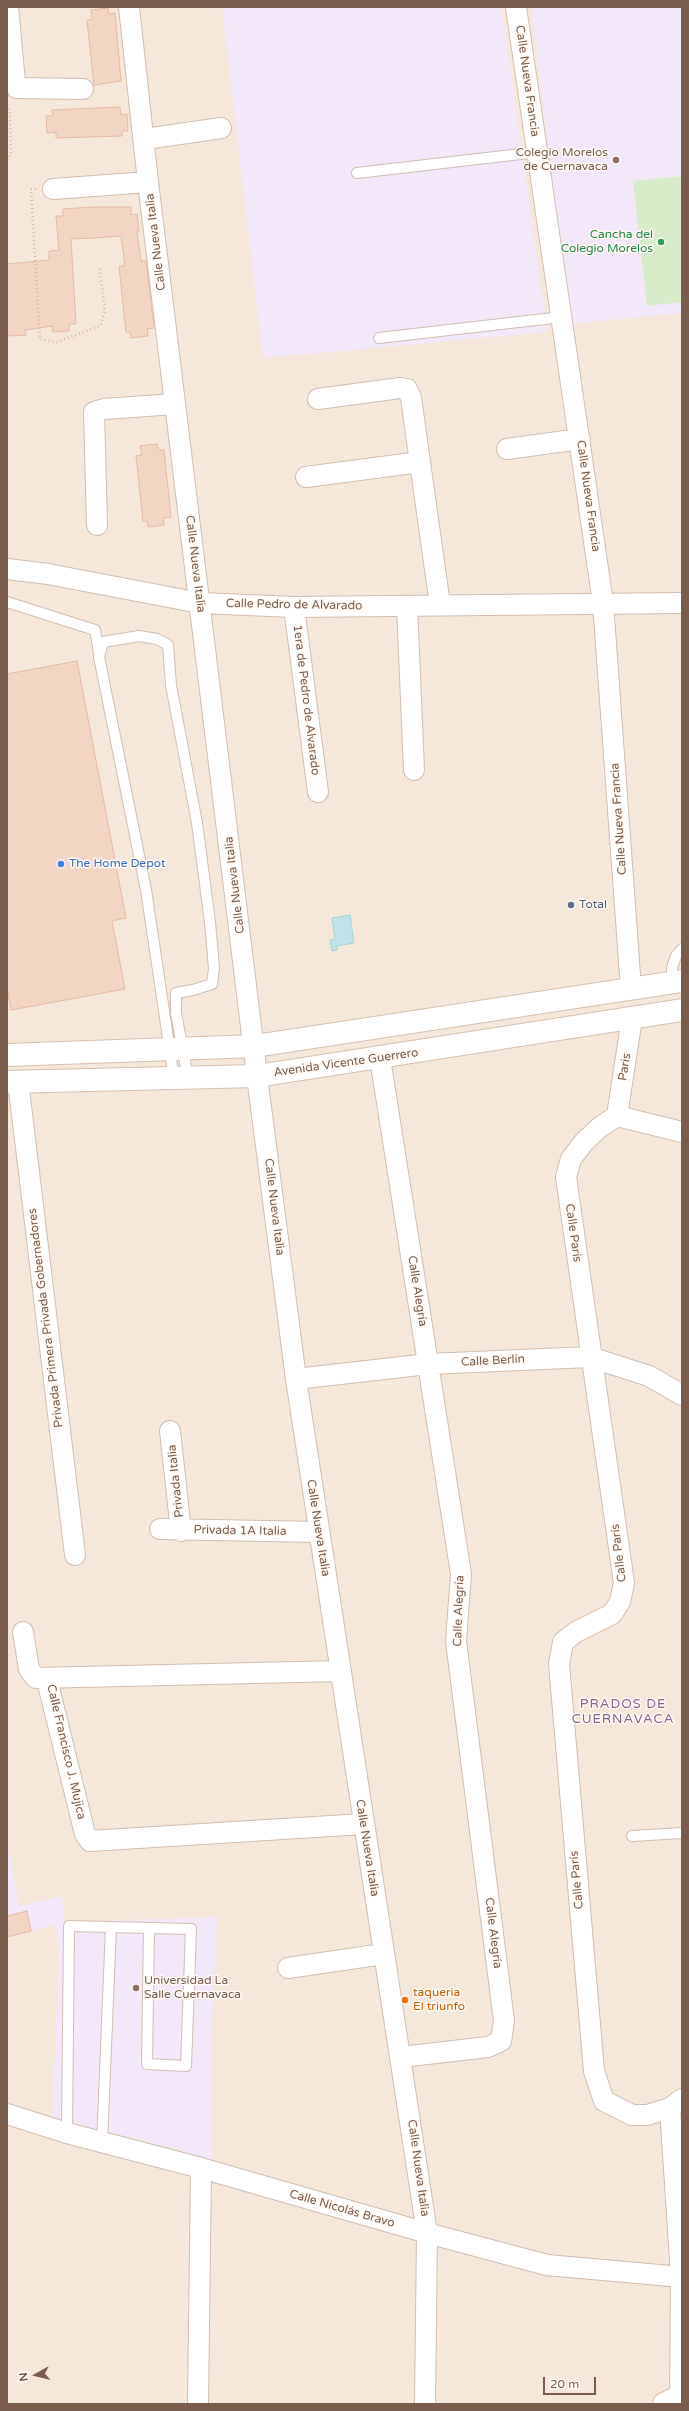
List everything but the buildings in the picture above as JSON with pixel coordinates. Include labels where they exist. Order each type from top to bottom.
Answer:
[{"type":"main road","points":[[7,1055],[176,1047],[255,1046],[677,982]]},
{"type":"main road","name":"Avenida Vicente Guerrero","points":[[12,1082],[257,1076],[682,1010]]},
{"type":"street","points":[[8,7],[15,82],[17,88],[83,89]]},
{"type":"street","name":"Calle Nueva Italia","points":[[129,7],[145,139],[148,182],[175,404],[255,1046],[257,1076],[296,1379],[427,2234],[425,2404]]},
{"type":"street","name":"Calle Nueva Francia","points":[[516,7],[603,603],[631,989]]},
{"type":"street","points":[[145,139],[221,128]]},
{"type":"street","points":[[53,189],[148,182]]},
{"type":"street","points":[[318,399],[400,388],[407,389],[412,398],[440,605]]},
{"type":"street","points":[[96,525],[94,412],[104,409],[175,404]]},
{"type":"street","points":[[507,449],[580,439]]},
{"type":"street","points":[[306,477],[420,462]]},
{"type":"street","name":"Calle Pedro de Alvarado","points":[[7,569],[48,574],[200,603],[294,607],[682,603]]},
{"type":"street","points":[[407,606],[414,770]]},
{"type":"street","name":"1era de Pedro de Alvarado","points":[[294,607],[318,792]]},
{"type":"street","name":"Paris","points":[[617,1116],[632,1018]]},
{"type":"street","name":"Calle Alegría","points":[[380,1058],[461,1574],[456,1641],[504,2020],[501,2041],[488,2047],[401,2058]]},
{"type":"street","name":"Privada Primera Privada Gobernadores","points":[[12,1082],[75,1555]]},
{"type":"street","points":[[617,1116],[682,1132]]},
{"type":"street","name":"Calle París","points":[[617,1116],[600,1127],[584,1142],[572,1159],[566,1177],[590,1357],[624,1583],[620,1602],[612,1614],[576,1632],[563,1642],[559,1664],[594,2071],[604,2101],[632,2115],[647,2115],[676,2104]]},
{"type":"street","name":"Calle Berlín","points":[[296,1379],[428,1364],[590,1357],[649,1376],[682,1395]]},
{"type":"street","name":"Privada Italia","points":[[170,1431],[182,1530]]},
{"type":"street","name":"Privada 1A Italia","points":[[160,1529],[319,1532]]},
{"type":"street","points":[[23,1632],[30,1669],[36,1678],[47,1680]]},
{"type":"street","name":"Calle Francisco J. Mujica","points":[[341,1671],[47,1680],[85,1834],[90,1841],[363,1824]]},
{"type":"street","points":[[288,1968],[384,1954]]},
{"type":"street","points":[[676,2104],[682,2276],[677,2400]]},
{"type":"street","name":"Calle Nicolás Bravo","points":[[7,2114],[102,2143],[201,2168],[427,2234],[547,2266],[682,2276]]},
{"type":"street","points":[[198,2404],[201,2168]]},
{"type":"lane","points":[[357,173],[538,152]]},
{"type":"lane","points":[[378,338],[562,316]]},
{"type":"lane","points":[[7,602],[120,639]]},
{"type":"lane","points":[[95,630],[99,657],[145,882],[181,1078]]},
{"type":"lane","points":[[99,657],[103,642],[120,639],[139,636],[157,639],[168,645],[171,685],[197,823],[210,922],[214,968],[212,984],[193,990],[176,993],[176,1047],[181,1078]]},
{"type":"lane","points":[[677,982],[672,968],[676,956],[682,949]]},
{"type":"lane","points":[[632,1836],[682,1833]]},
{"type":"lane","points":[[67,2133],[69,1926],[191,1929],[186,2066],[147,2064],[149,1928]]},
{"type":"lane","points":[[102,2143],[111,1927]]},
{"type":"path","points":[[7,104],[10,114],[11,154],[7,160]]},
{"type":"path","points":[[53,189],[31,189],[36,248],[36,313],[40,339],[56,342],[100,326],[105,310],[99,266]]},
{"type":"shaded area","points":[[7,7],[682,7],[682,2404],[7,2404]]},
{"type":"shaded area","points":[[222,7],[502,7],[547,332],[263,358]]},
{"type":"shaded area","name":"Colegio Morelos de Cuernavaca","points":[[531,7],[682,7],[682,313],[570,324]]},
{"type":"shaded area","name":"Universidad La Salle Cuernavaca","points":[[7,1838],[19,1906],[62,1896],[64,1922],[217,1917],[211,2050],[212,2160],[135,2138],[52,2118],[59,1958],[56,1924],[7,1937]]},
{"type":"green space","name":"Cancha del Colegio Morelos","points":[[682,176],[682,302],[647,306],[633,181]]},
{"type":"water","points":[[350,915],[354,943],[337,946],[337,950],[332,951],[330,940],[335,939],[332,918]]},
{"type":"place","name":"Colegio Morelos de Cuernavaca","points":[[616,160]]},
{"type":"place","name":"Cancha del Colegio Morelos","points":[[661,242]]},
{"type":"place","name":"The Home Depot","points":[[61,864]]},
{"type":"place","name":"Total","points":[[571,905]]},
{"type":"place","name":"Universidad La Salle Cuernavaca","points":[[136,1988]]},
{"type":"place","name":"taqueria El triunfo","points":[[405,2000]]},
{"type":"district","name":"PRADOS DE CUERNAVACA","points":[[623,1712]]}]
